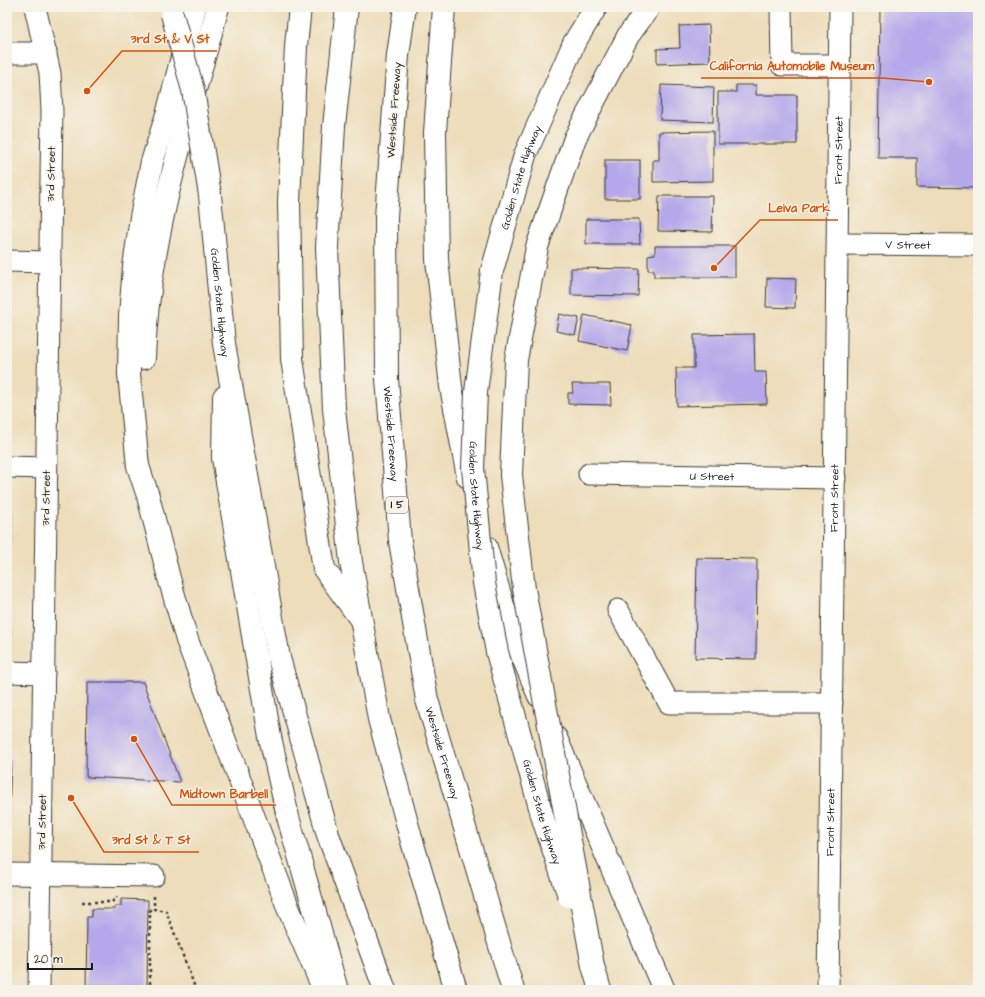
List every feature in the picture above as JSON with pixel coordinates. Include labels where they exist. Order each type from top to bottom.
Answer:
[{"type":"highway","points":[[195,7],[168,111],[152,162],[141,217],[134,267],[130,316],[129,374],[138,466],[148,496],[187,640],[289,910],[324,990]]},
{"type":"highway","points":[[148,496],[151,463],[146,419],[144,374],[145,329],[151,285],[163,213],[218,7]]},
{"type":"highway","points":[[300,7],[296,46],[290,202],[292,358],[324,569],[361,620]]},
{"type":"highway","points":[[347,7],[334,126],[327,247],[334,409],[352,562],[379,719],[411,838],[456,990]]},
{"type":"highway","name":"Westside Freeway","points":[[405,7],[398,55],[386,217],[387,379],[400,541],[427,700],[513,990]]},
{"type":"highway","points":[[444,7],[435,132],[437,260],[451,388],[474,508],[508,622],[593,827],[664,990]]},
{"type":"highway","name":"Golden State Highway","points":[[596,7],[574,43],[526,155],[492,271],[476,392],[473,468],[484,583],[497,652],[544,822],[600,990]]},
{"type":"highway","points":[[593,966],[524,589],[511,475],[516,360],[537,247],[575,138],[628,36],[649,7]]},
{"type":"highway","name":"Golden State Highway","points":[[170,9],[193,90],[210,195],[224,344],[279,658],[328,835],[384,990]]},
{"type":"highway","points":[[224,344],[223,458],[256,664],[288,817],[337,990]]},
{"type":"street","name":"3rd Street","points":[[36,7],[46,53],[52,95],[39,990]]},
{"type":"street","points":[[781,7],[782,65],[840,65]]},
{"type":"street","name":"Front Street","points":[[828,990],[840,7]]},
{"type":"street","points":[[7,53],[46,53]]},
{"type":"street","name":"V Street","points":[[838,244],[978,245]]},
{"type":"street","points":[[7,261],[50,262]]},
{"type":"street","points":[[7,467],[46,468]]},
{"type":"street","name":"U Street","points":[[589,474],[835,478]]},
{"type":"street","points":[[618,610],[669,703],[832,703]]},
{"type":"street","points":[[7,672],[44,673]]},
{"type":"street","points":[[7,874],[41,874],[154,884]]},
{"type":"path","points":[[154,884],[154,909]]},
{"type":"path","points":[[82,902],[112,902],[122,892]]},
{"type":"path","points":[[150,990],[150,910],[154,909],[166,911],[196,990]]},
{"type":"building","points":[[880,7],[978,7],[978,188],[917,187],[917,158],[878,158]]},
{"type":"building","points":[[709,25],[710,62],[657,64],[657,49],[680,48],[679,26]]},
{"type":"building","points":[[661,85],[714,87],[713,122],[660,120]]},
{"type":"building","points":[[736,85],[756,85],[756,95],[797,95],[797,144],[718,144],[718,92],[736,92]]},
{"type":"building","points":[[713,131],[713,181],[653,182],[653,160],[659,160],[659,132]]},
{"type":"building","points":[[605,160],[640,160],[640,199],[605,199]]},
{"type":"building","points":[[659,196],[713,196],[712,232],[658,231]]},
{"type":"building","points":[[586,219],[639,219],[640,244],[586,244]]},
{"type":"building","points":[[655,246],[735,246],[735,277],[654,277],[654,270],[648,270],[648,255],[655,254]]},
{"type":"building","points":[[571,268],[639,269],[638,296],[571,295]]},
{"type":"building","points":[[767,278],[796,279],[795,308],[766,307]]},
{"type":"building","points":[[559,314],[579,318],[575,335],[556,331]]},
{"type":"building","points":[[584,315],[632,325],[627,351],[579,341]]},
{"type":"building","points":[[754,334],[755,372],[766,372],[767,404],[677,406],[676,368],[694,368],[694,335]]},
{"type":"building","points":[[7,358],[9,358],[8,388],[7,388]]},
{"type":"building","points":[[572,384],[610,384],[611,405],[568,404],[568,393],[573,393]]},
{"type":"building","points":[[7,507],[11,507],[11,542],[7,542]]},
{"type":"building","points":[[697,558],[757,559],[756,659],[695,658]]},
{"type":"building","points":[[7,630],[11,630],[11,660],[7,660]]},
{"type":"building","points":[[87,682],[143,682],[180,782],[86,777]]},
{"type":"building","points":[[7,760],[11,760],[9,815],[7,815]]},
{"type":"building","points":[[121,899],[148,900],[147,990],[86,990],[87,917],[92,917],[92,909],[115,909],[115,906],[121,906]]},
{"type":"place","name":"California Automobile Museum","points":[[929,82]]},
{"type":"place","name":"3rd St & V St","points":[[87,91]]},
{"type":"place","name":"Leiva Park","points":[[714,268]]},
{"type":"place","name":"Midtown Barbell","points":[[134,739]]},
{"type":"place","name":"3rd St & T St","points":[[71,798]]}]
